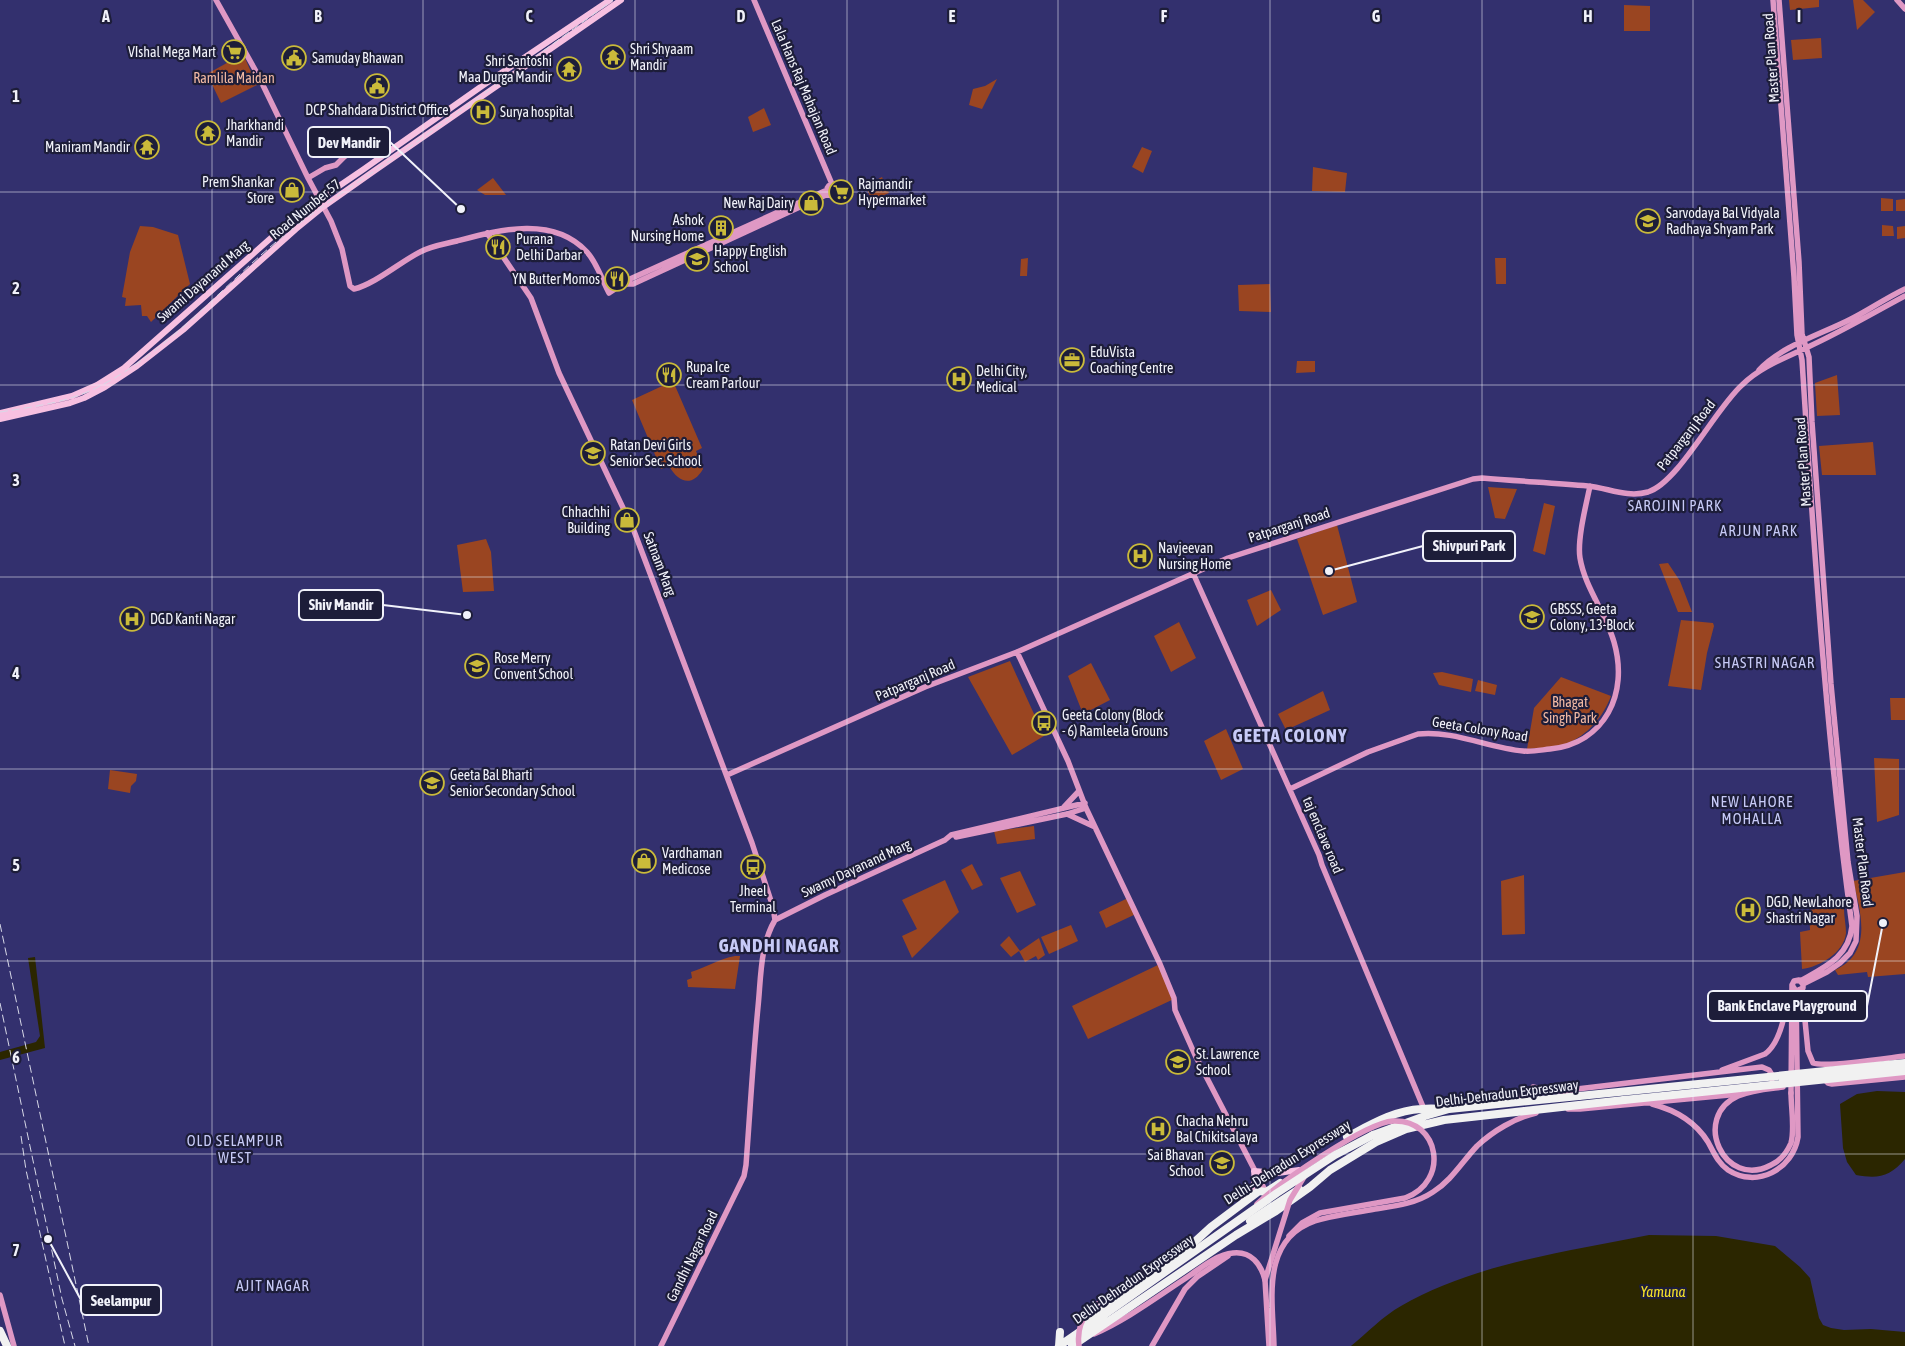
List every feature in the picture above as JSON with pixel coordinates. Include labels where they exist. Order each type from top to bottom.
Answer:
[{"type":"highway","name":"Delhi-Dehradun Expressway","points":[[1060,1346],[1233,1224],[1335,1155],[1373,1136],[1425,1116],[1449,1109],[1559,1098],[1578,1093],[1905,1063]]},
{"type":"highway","name":"Delhi-Dehradun Expressway","points":[[1072,1346],[1080,1343],[1275,1208],[1310,1187],[1330,1170],[1376,1142],[1406,1129],[1444,1120],[1905,1071]]},
{"type":"highway","name":"Delhi–Dehradun Expressway","points":[[1086,1327],[1090,1318],[1097,1311],[1189,1247],[1230,1212],[1259,1191],[1266,1192],[1337,1143],[1370,1125],[1394,1115],[1424,1109],[1449,1109]]},
{"type":"highway","points":[[0,1331],[7,1346]]},
{"type":"highway","points":[[1060,1332],[1060,1346]]},
{"type":"main road","name":"Swami Dayanand Marg","points":[[0,413],[72,396],[97,385],[124,368],[298,214],[610,0]]},
{"type":"main road","name":"Road Number 57","points":[[0,419],[84,398],[137,366],[183,330],[296,229],[324,207],[621,0]]},
{"type":"main road","points":[[1230,1212],[1252,1190],[1255,1183],[1254,1171],[1278,1174],[1299,1170]]},
{"type":"street","points":[[216,0],[258,75],[315,193],[324,207],[338,237],[350,286],[354,289],[422,251],[487,233],[518,228],[535,228],[558,234],[574,241],[587,252],[608,293],[630,279],[827,192]]},
{"type":"street","name":"Lala Hans Raj Mahajan Road","points":[[754,0],[832,184]]},
{"type":"street","name":"Master Plan Road","points":[[1773,0],[1797,335],[1807,348],[1831,684],[1849,864],[1857,916],[1856,941],[1850,953],[1834,967],[1800,986]]},
{"type":"street","name":"Master Plan Road","points":[[1779,0],[1799,262],[1802,334],[1800,351],[1830,752],[1844,888],[1852,926],[1849,942],[1840,955],[1800,986]]},
{"type":"street","points":[[1897,0],[1905,9]]},
{"type":"street","points":[[308,178],[325,168],[336,165],[344,157],[369,142]]},
{"type":"street","points":[[828,185],[838,186],[839,191],[835,196],[827,192],[828,185]]},
{"type":"street","name":"Satnam Marg","points":[[487,233],[531,298],[559,373],[634,530],[752,843],[773,907],[775,920]]},
{"type":"street","name":"Patparganj Road","points":[[727,775],[925,687],[1017,652],[1228,558],[1473,479],[1482,478],[1590,486],[1632,495],[1654,490],[1673,474],[1740,386],[1767,362],[1802,342],[1852,319],[1905,289]]},
{"type":"street","name":"Patparganj Road","points":[[1754,375],[1905,296]]},
{"type":"street","name":"Geeta Colony Road","points":[[1290,789],[1368,752],[1418,734],[1425,733],[1456,737],[1523,751],[1564,747],[1575,744],[1590,735],[1604,721],[1615,697],[1618,676],[1614,642],[1586,580],[1579,555],[1590,486]]},
{"type":"street","name":"taj enclave road","points":[[1193,573],[1320,855],[1322,865],[1424,1109]]},
{"type":"street","points":[[1017,652],[1068,761],[1079,791],[1138,913],[1174,998],[1175,1010],[1182,1026],[1221,1108],[1275,1208]]},
{"type":"street","points":[[1064,807],[1079,791]]},
{"type":"street","name":"Swamy Dayanand Marg","points":[[775,920],[951,835],[1041,815],[1064,807],[1086,806]]},
{"type":"street","name":"Swamy Dayanand Marg","points":[[947,838],[1067,814],[1086,806]]},
{"type":"street","points":[[1067,814],[1096,827]]},
{"type":"street","name":"Gandhi Nagar Road","points":[[661,1346],[744,1176],[764,950],[775,920]]},
{"type":"street","points":[[1648,1103],[1663,1107],[1682,1116],[1697,1128],[1716,1158],[1727,1169],[1740,1176],[1760,1177],[1782,1167],[1794,1151],[1798,1137],[1794,1093],[1791,998],[1794,981],[1800,986],[1810,1057],[1813,1063],[1820,1065],[1905,1056]]},
{"type":"street","points":[[1800,986],[1798,1045],[1794,1093],[1792,1136],[1790,1145],[1782,1157],[1766,1168],[1752,1170],[1738,1167],[1726,1159],[1718,1147],[1715,1129],[1719,1116],[1730,1101],[1738,1096],[1750,1093],[1800,1085],[1820,1080]]},
{"type":"street","points":[[1710,1074],[1769,1051],[1775,1042],[1784,1019],[1786,1004],[1791,998]]},
{"type":"street","points":[[1820,1065],[1823,1078],[1832,1084],[1905,1077]]},
{"type":"street","points":[[1289,1236],[1306,1225],[1321,1219],[1406,1204],[1426,1196],[1450,1178],[1478,1146],[1492,1134],[1511,1122],[1528,1115],[1553,1108],[1580,1109],[1751,1093],[1769,1085],[1773,1077],[1771,1071],[1764,1067],[1578,1093],[1554,1092],[1533,1087],[1530,1094],[1513,1098],[1506,1103]]},
{"type":"street","points":[[1233,1224],[1265,1196],[1341,1144],[1387,1122],[1399,1122],[1416,1127],[1427,1137],[1433,1150],[1434,1164],[1430,1178],[1419,1192],[1405,1198],[1320,1213],[1302,1223],[1289,1236],[1279,1253],[1272,1279],[1274,1346]]},
{"type":"street","points":[[1265,1280],[1290,1200],[1309,1173]]},
{"type":"street","points":[[1211,1228],[1186,1242],[1089,1310],[1080,1325],[1078,1334],[1080,1343],[1111,1327],[1219,1256],[1232,1253],[1243,1254],[1253,1258],[1262,1269],[1265,1280],[1268,1346]]},
{"type":"street","points":[[1152,1346],[1182,1293],[1188,1286],[1197,1277],[1232,1253]]},
{"type":"street","points":[[0,1295],[14,1346]]},
{"type":"green space","points":[[1789,0],[1819,0],[1819,7],[1790,10]]},
{"type":"green space","points":[[1853,0],[1863,0],[1875,12],[1857,30]]},
{"type":"green space","points":[[1624,5],[1650,6],[1650,31],[1624,31]]},
{"type":"green space","points":[[1821,38],[1822,58],[1793,60],[1791,40]]},
{"type":"green space","name":"Ramlila Maidan","points":[[243,54],[257,85],[221,103],[207,74]]},
{"type":"green space","points":[[997,79],[982,109],[969,105],[973,89],[985,86]]},
{"type":"green space","points":[[764,108],[771,125],[753,132],[748,117]]},
{"type":"green space","points":[[1142,147],[1152,151],[1143,173],[1132,167]]},
{"type":"green space","points":[[1313,167],[1347,173],[1345,192],[1312,191]]},
{"type":"green space","points":[[882,177],[889,193],[872,200],[865,186]]},
{"type":"green space","points":[[493,178],[506,195],[485,195],[477,190]]},
{"type":"green space","points":[[1881,198],[1893,199],[1893,211],[1881,211]]},
{"type":"green space","points":[[1905,199],[1905,211],[1896,211],[1896,200]]},
{"type":"green space","points":[[1882,225],[1893,226],[1894,236],[1882,236]]},
{"type":"green space","points":[[140,226],[153,227],[178,235],[190,284],[151,322],[147,316],[142,316],[141,305],[125,306],[126,298],[122,297],[130,252]]},
{"type":"green space","points":[[1905,226],[1905,238],[1897,239],[1897,227]]},
{"type":"green space","points":[[1028,258],[1027,276],[1020,276],[1021,259]]},
{"type":"green space","points":[[1495,258],[1506,258],[1506,284],[1496,284]]},
{"type":"green space","points":[[1270,284],[1271,312],[1239,311],[1238,285]]},
{"type":"green space","points":[[1297,361],[1315,361],[1315,372],[1296,373]]},
{"type":"green space","points":[[1837,375],[1840,415],[1817,416],[1815,383]]},
{"type":"green space","points":[[673,381],[702,448],[696,451],[703,469],[699,475],[690,481],[681,479],[669,466],[661,469],[632,400]]},
{"type":"green space","points":[[1873,442],[1876,475],[1822,475],[1819,446]]},
{"type":"green space","points":[[1488,487],[1517,489],[1505,519],[1495,518]]},
{"type":"green space","points":[[1544,503],[1555,506],[1545,555],[1533,551]]},
{"type":"green space","points":[[1337,525],[1357,602],[1323,615],[1297,539]]},
{"type":"green space","points":[[486,539],[491,552],[494,591],[463,592],[457,545]]},
{"type":"green space","points":[[1668,563],[1680,581],[1692,612],[1678,612],[1659,564]]},
{"type":"green space","points":[[1271,590],[1281,610],[1257,626],[1247,600]]},
{"type":"green space","points":[[1681,620],[1713,623],[1714,626],[1701,690],[1668,686]]},
{"type":"green space","points":[[1179,622],[1196,658],[1171,672],[1154,636]]},
{"type":"green space","points":[[1010,661],[1044,736],[1012,755],[968,677]]},
{"type":"green space","points":[[1091,663],[1110,700],[1083,714],[1068,676]]},
{"type":"green space","points":[[1442,672],[1473,679],[1471,692],[1439,685],[1433,673]]},
{"type":"green space","name":"Bhagat Singh Park","points":[[1561,677],[1611,696],[1608,704],[1594,724],[1574,740],[1566,744],[1547,748],[1527,749],[1534,708]]},
{"type":"green space","points":[[1478,680],[1497,685],[1495,695],[1475,691]]},
{"type":"green space","points":[[1323,691],[1330,710],[1286,730],[1278,714]]},
{"type":"green space","points":[[1890,698],[1905,698],[1905,720],[1891,720]]},
{"type":"green space","points":[[1226,729],[1243,769],[1221,780],[1204,741]]},
{"type":"green space","points":[[1874,758],[1899,759],[1899,815],[1877,822]]},
{"type":"green space","points":[[110,770],[137,774],[130,793],[108,789]]},
{"type":"green space","points":[[1034,826],[1035,839],[997,844],[994,831]]},
{"type":"green space","points":[[972,864],[983,885],[972,890],[961,870]]},
{"type":"green space","points":[[1020,871],[1036,905],[1017,913],[1000,878]]},
{"type":"green space","points":[[1905,872],[1905,974],[1868,977],[1867,972],[1838,975],[1835,970],[1847,963],[1860,943],[1861,919],[1853,881]]},
{"type":"green space","points":[[1524,875],[1525,934],[1502,935],[1501,881]]},
{"type":"green space","points":[[945,880],[959,912],[912,958],[902,936],[917,929],[902,900]]},
{"type":"green space","points":[[1128,898],[1136,914],[1106,928],[1099,912]]},
{"type":"green space","points":[[1840,905],[1844,909],[1846,933],[1841,947],[1823,962],[1802,969],[1800,932],[1810,930],[1809,910]]},
{"type":"green space","points":[[1071,925],[1078,941],[1049,954],[1041,937]]},
{"type":"green space","points":[[1009,936],[1020,951],[1039,938],[1045,955],[1038,960],[1036,956],[1025,962],[1019,951],[1011,957],[1000,945]]},
{"type":"green space","points":[[735,956],[740,956],[735,989],[688,987],[687,980],[692,978],[691,972]]},
{"type":"green space","points":[[1160,964],[1174,999],[1088,1039],[1072,1006]]},
{"type":"water","points":[[35,957],[45,1048],[0,1060],[0,1052],[36,1042],[40,1036],[28,958]]},
{"type":"water","points":[[1877,1091],[1905,1092],[1905,1159],[1894,1170],[1883,1175],[1871,1177],[1856,1175],[1847,1162],[1843,1148],[1840,1104],[1857,1094]]},
{"type":"water","name":"Yamuna","points":[[1649,1235],[1716,1236],[1775,1246],[1810,1278],[1819,1318],[1823,1325],[1844,1330],[1871,1329],[1905,1332],[1905,1346],[1351,1346],[1394,1310],[1430,1291],[1460,1279],[1522,1261]]},
{"type":"railway","points":[[0,412],[75,397],[98,387],[126,371],[178,331],[274,243],[300,223],[397,156],[613,0]]},
{"type":"railway","points":[[0,924],[89,1346]]},
{"type":"railway","points":[[0,1003],[62,1299],[75,1346]]},
{"type":"railway","points":[[21,1136],[26,1170],[65,1346]]},
{"type":"place","name":"VIshal Mega Mart","points":[[234,52]]},
{"type":"place","name":"Shri Shyaam Mandir","points":[[613,57]]},
{"type":"place","name":"Samuday Bhawan","points":[[294,58]]},
{"type":"place","name":"Shri Santoshi Maa Durga Mandir","points":[[569,69]]},
{"type":"place","name":"DCP Shahdara District Office","points":[[377,86]]},
{"type":"place","name":"Surya hospital","points":[[483,112]]},
{"type":"place","name":"Jharkhandi Mandir","points":[[208,133]]},
{"type":"place","name":"Maniram Mandir","points":[[147,147]]},
{"type":"place","name":"Prem Shankar Store","points":[[292,190]]},
{"type":"place","name":"Rajmandir Hypermarket","points":[[841,192]]},
{"type":"place","name":"New Raj Dairy","points":[[811,203]]},
{"type":"place","name":"Dev Mandir","points":[[461,209]]},
{"type":"place","name":"Sarvodaya Bal Vidyala Radhaya Shyam Park","points":[[1648,221]]},
{"type":"place","name":"Ashok Nursing Home","points":[[721,228]]},
{"type":"place","name":"Purana Delhi Darbar","points":[[498,247]]},
{"type":"place","name":"Happy English School","points":[[697,259]]},
{"type":"place","name":"YN Butter Momos","points":[[617,279]]},
{"type":"place","name":"EduVista Coaching Centre","points":[[1072,360]]},
{"type":"place","name":"Rupa Ice Cream Parlour","points":[[669,375]]},
{"type":"place","name":"Delhi City, Medical","points":[[959,379]]},
{"type":"place","name":"Ratan Devi Girls Senior Sec. School","points":[[593,453]]},
{"type":"place","name":"Chhachhi Building","points":[[627,520]]},
{"type":"place","name":"Navjeevan Nursing Home","points":[[1140,556]]},
{"type":"place","name":"Shivpuri Park","points":[[1329,571]]},
{"type":"place","name":"Shiv Mandir","points":[[467,615]]},
{"type":"place","name":"GBSSS, Geeta Colony, 13-Block","points":[[1532,617]]},
{"type":"place","name":"DGD Kanti Nagar","points":[[132,619]]},
{"type":"place","name":"Rose Merry Convent School","points":[[477,666]]},
{"type":"place","name":"Geeta Colony (Block - 6) Ramleela Grouns","points":[[1044,723]]},
{"type":"place","name":"Geeta Bal Bharti Senior Secondary School","points":[[432,783]]},
{"type":"place","name":"Vardhaman Medicose","points":[[644,861]]},
{"type":"place","name":"Jheel Terminal","points":[[753,867]]},
{"type":"place","name":"DGD, NewLahore Shastri Nagar","points":[[1748,910]]},
{"type":"place","name":"Bank Enclave Playground","points":[[1883,923]]},
{"type":"place","name":"St. Lawrence School","points":[[1178,1062]]},
{"type":"place","name":"Chacha Nehru Bal Chikitsalaya","points":[[1158,1129]]},
{"type":"place","name":"Sai Bhavan School","points":[[1222,1163]]},
{"type":"place","name":"Seelampur","points":[[48,1239]]},
{"type":"district","name":"SAROJINI PARK","points":[[1675,505]]},
{"type":"district","name":"ARJUN PARK","points":[[1759,530]]},
{"type":"district","name":"SHASTRI NAGAR","points":[[1765,662]]},
{"type":"district","name":"GEETA COLONY","points":[[1290,735]]},
{"type":"district","name":"NEW LAHORE MOHALLA","points":[[1752,810]]},
{"type":"district","name":"GANDHI NAGAR","points":[[779,945]]},
{"type":"district","name":"OLD SELAMPUR WEST","points":[[235,1148]]},
{"type":"district","name":"AJIT NAGAR","points":[[273,1285]]}]
